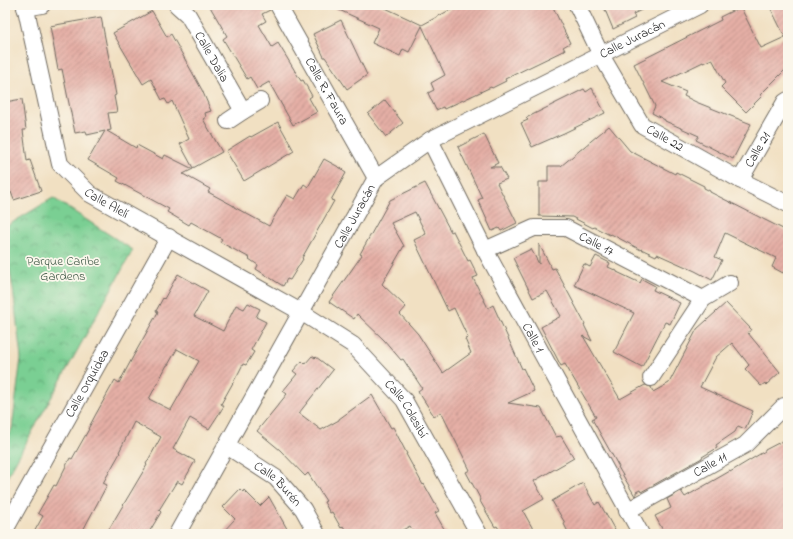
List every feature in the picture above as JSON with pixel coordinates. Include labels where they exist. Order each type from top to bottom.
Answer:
[{"type":"street","points":[[25,7],[42,5]]},
{"type":"street","name":"Calle Dalia","points":[[177,5],[188,15],[243,111]]},
{"type":"street","name":"Calle R. Faura","points":[[278,5],[376,178]]},
{"type":"street","name":"Calle 22","points":[[577,5],[601,54],[642,125],[740,180],[788,204]]},
{"type":"street","name":"Calle Juracán","points":[[177,534],[376,178],[430,140],[700,5]]},
{"type":"street","name":"Calle Alelí","points":[[25,7],[60,164],[90,194],[301,312]]},
{"type":"street","name":"Calle 21","points":[[740,180],[785,102],[788,100]]},
{"type":"street","points":[[228,121],[260,101]]},
{"type":"street","name":"Calle 1","points":[[430,140],[486,250],[627,511],[641,534]]},
{"type":"street","name":"Calle 17","points":[[486,250],[534,228],[566,228],[703,299]]},
{"type":"street","name":"Calle Orquídea","points":[[5,530],[169,237]]},
{"type":"street","points":[[651,378],[703,299],[730,283]]},
{"type":"street","name":"Calle Colesibí","points":[[301,312],[354,345],[404,400],[479,534]]},
{"type":"street","name":"Calle 11","points":[[627,511],[745,445],[784,406]]},
{"type":"street","name":"Calle Burén","points":[[225,447],[233,450],[276,478],[303,508],[317,534]]},
{"type":"green space","name":"Parque Caribe Gardens","points":[[53,198],[133,250],[5,481],[5,440],[12,429],[21,358],[13,289],[5,244],[5,227]]},
{"type":"building","points":[[209,5],[269,5],[270,10],[262,14],[266,21],[259,25],[272,47],[278,43],[301,81],[303,80],[312,96],[309,98],[317,112],[293,125],[269,82],[257,89],[250,77],[247,79],[223,39],[227,36]]},
{"type":"building","points":[[328,5],[379,5],[422,25],[459,5],[552,5],[570,43],[563,47],[565,50],[505,79],[506,81],[492,88],[491,87],[444,109],[443,107],[436,110],[428,93],[434,90],[431,83],[445,75],[422,26],[409,52],[403,49],[400,56],[372,43],[379,28]]},
{"type":"building","points":[[603,5],[652,5],[633,14],[635,18],[613,29]]},
{"type":"building","points":[[769,5],[788,5],[788,67],[760,95],[762,96],[746,112],[721,87],[725,83],[712,59],[662,82],[686,92],[684,96],[696,102],[751,124],[733,159],[696,140],[699,136],[665,121],[652,113],[655,106],[634,64],[721,20],[720,17],[741,8],[761,48],[785,37]]},
{"type":"building","points":[[152,11],[167,37],[171,34],[202,90],[211,111],[205,113],[206,117],[203,119],[222,152],[193,168],[180,144],[189,139],[172,101],[168,104],[165,99],[162,100],[151,79],[143,84],[113,33]]},
{"type":"building","points":[[101,17],[116,95],[114,96],[117,112],[108,113],[111,130],[107,131],[136,148],[137,145],[163,159],[165,155],[193,169],[183,174],[210,189],[208,192],[269,226],[287,195],[295,199],[304,184],[308,187],[324,159],[344,170],[343,171],[346,173],[331,200],[334,201],[302,258],[303,259],[290,280],[287,279],[283,286],[256,269],[258,265],[249,259],[250,258],[220,242],[222,239],[191,222],[189,225],[167,212],[169,209],[117,181],[119,178],[88,160],[105,131],[87,135],[86,131],[75,133],[62,69],[58,70],[50,26]]},
{"type":"building","points":[[341,20],[367,75],[347,89],[324,57],[313,34]]},
{"type":"building","points":[[592,88],[605,113],[532,147],[521,123],[528,120],[526,118],[584,89],[586,92]]},
{"type":"building","points":[[22,99],[26,130],[23,130],[27,161],[30,160],[41,191],[14,200],[11,192],[5,195],[5,102]]},
{"type":"building","points":[[385,100],[403,123],[386,137],[368,114]]},
{"type":"building","points":[[278,122],[294,151],[244,181],[226,151],[250,136],[251,137]]},
{"type":"building","points":[[609,126],[630,151],[675,174],[676,172],[704,186],[704,188],[710,192],[787,231],[788,229],[788,273],[784,271],[783,273],[772,267],[776,258],[725,233],[715,257],[722,260],[712,280],[657,254],[656,256],[641,250],[611,234],[610,235],[594,227],[593,228],[572,217],[539,216],[539,182],[548,182],[548,166],[561,166]]},
{"type":"building","points":[[484,134],[498,163],[490,167],[500,167],[507,179],[497,183],[517,223],[501,231],[499,228],[492,231],[478,200],[482,198],[458,147]]},
{"type":"building","points":[[425,183],[451,232],[453,231],[468,261],[470,260],[478,276],[473,278],[488,308],[493,305],[522,369],[523,368],[534,391],[508,403],[541,408],[556,437],[561,436],[574,458],[534,481],[544,499],[523,511],[533,529],[531,530],[534,534],[502,534],[497,526],[495,527],[466,472],[470,470],[441,412],[434,416],[418,391],[422,388],[403,359],[401,360],[384,340],[357,314],[354,319],[329,302],[362,255],[360,254],[390,200]],"holes":[[[415,212],[426,234],[414,240],[448,311],[454,308],[468,338],[465,339],[471,353],[443,373],[418,334],[400,314],[406,307],[382,284],[404,246],[391,223]]]},
{"type":"building","points":[[539,244],[552,269],[555,268],[585,324],[584,325],[592,341],[583,336],[620,399],[645,385],[651,387],[653,392],[669,383],[697,329],[726,303],[751,329],[748,333],[780,372],[766,385],[765,383],[761,386],[745,369],[749,365],[732,343],[716,357],[700,387],[753,411],[745,429],[738,426],[735,432],[716,445],[717,448],[641,492],[640,490],[636,492],[635,496],[592,419],[596,417],[565,364],[561,366],[541,327],[561,316],[547,291],[533,298],[513,258],[531,249],[539,264]]},
{"type":"building","points":[[596,256],[610,263],[608,267],[640,283],[642,279],[655,286],[653,290],[680,303],[670,324],[665,322],[642,367],[614,352],[634,313],[574,285],[584,264],[590,267]]},
{"type":"building","points":[[178,274],[208,291],[194,316],[223,331],[236,305],[244,309],[248,303],[260,309],[256,317],[266,322],[251,350],[254,352],[246,365],[243,364],[221,404],[224,406],[209,429],[190,418],[173,449],[195,461],[182,484],[177,481],[159,510],[161,512],[148,534],[106,534],[147,465],[146,464],[161,437],[134,422],[119,452],[120,453],[103,483],[107,485],[81,534],[33,534],[43,516],[38,513],[54,485],[56,486],[70,458],[72,459],[115,380],[119,383],[158,312],[156,311],[163,298],[164,299]],"holes":[[[177,349],[199,361],[171,410],[149,399]]]},
{"type":"building","points":[[312,356],[315,358],[316,357],[333,370],[299,413],[321,430],[339,420],[372,395],[391,428],[393,427],[406,454],[439,511],[435,513],[447,534],[415,534],[410,526],[395,534],[348,534],[343,526],[341,528],[332,512],[330,513],[324,502],[326,501],[308,473],[305,476],[280,450],[257,431],[287,394],[283,391],[297,374],[293,371],[302,361],[305,364]]},
{"type":"building","points":[[788,438],[788,534],[665,534],[655,516],[671,508],[667,499],[681,491],[685,497]]},
{"type":"building","points":[[583,483],[595,505],[599,502],[617,534],[569,534],[564,524],[565,523],[552,501]]},
{"type":"building","points":[[240,489],[243,492],[244,490],[260,506],[269,497],[290,534],[221,534],[235,519],[223,507]]}]
